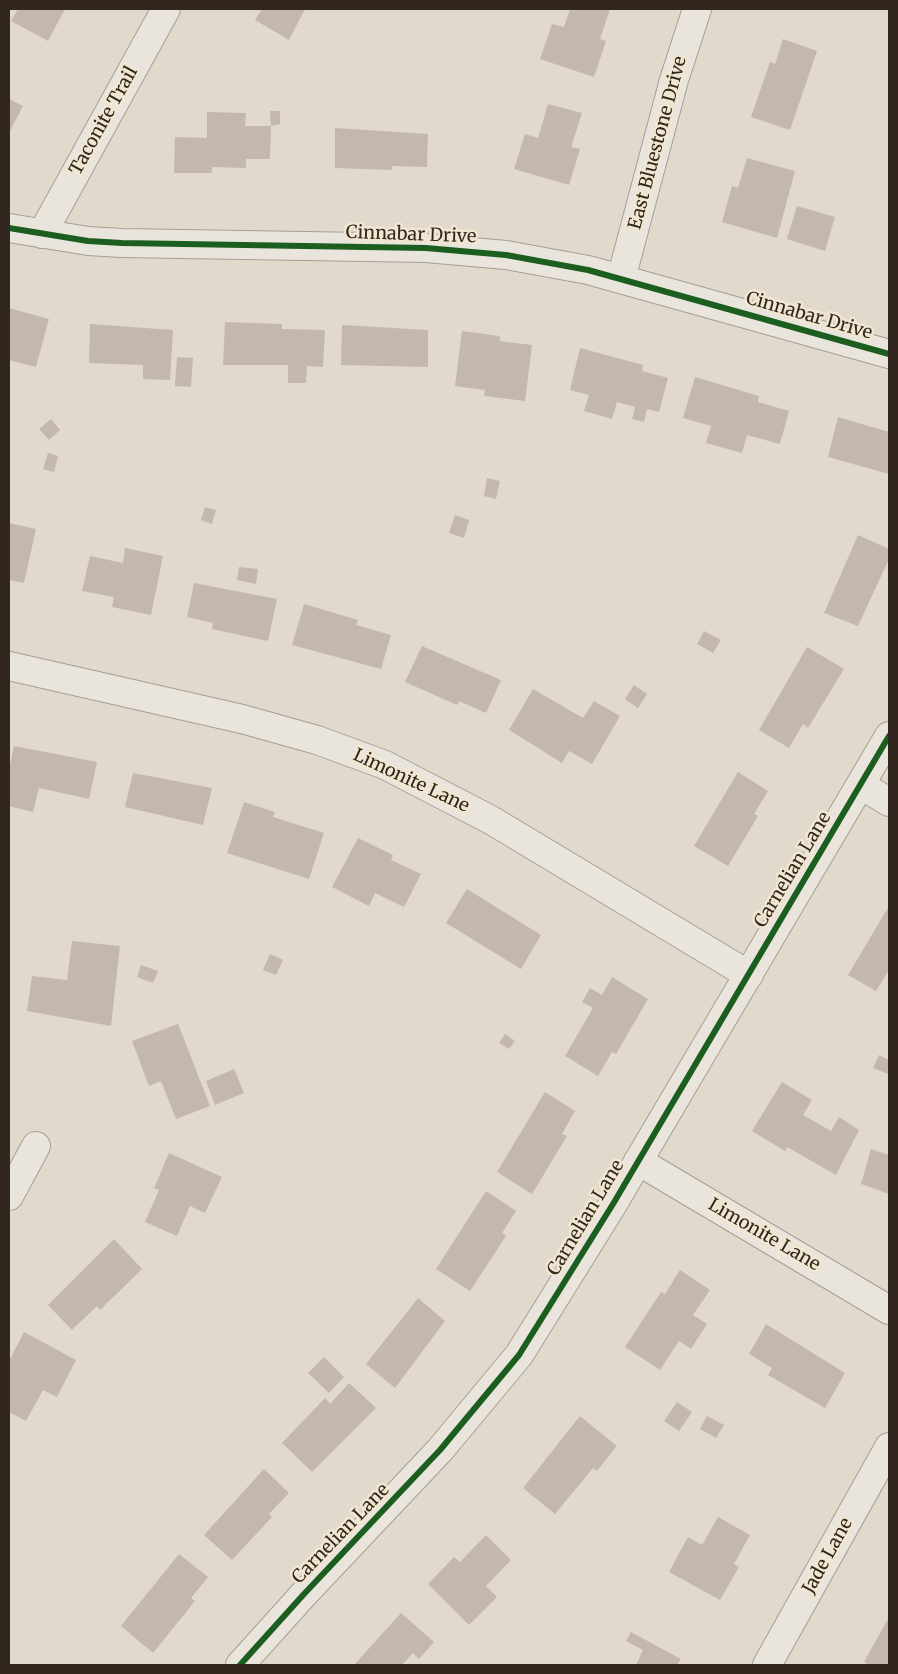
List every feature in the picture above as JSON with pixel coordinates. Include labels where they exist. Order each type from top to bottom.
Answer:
[{"type":"street","name":"Taconite Trail","points":[[42,234],[166,9]]},
{"type":"street","name":"East Bluestone Drive","points":[[621,279],[674,80],[697,9]]},
{"type":"street","name":"Cinnabar Drive","points":[[9,228],[88,241],[466,250],[539,260],[621,279],[889,354]]},
{"type":"street","name":"Limonite Lane","points":[[9,666],[252,721],[318,740],[385,764],[490,820],[748,975]]},
{"type":"street","name":"Carnelian Lane","points":[[240,1665],[440,1450],[493,1388],[543,1320],[889,736]]},
{"type":"street","points":[[861,785],[889,802]]},
{"type":"street","points":[[9,1196],[36,1146]]},
{"type":"street","name":"Limonite Lane","points":[[638,1161],[889,1310]]},
{"type":"street","name":"Jade Lane","points":[[767,1665],[889,1447]]},
{"type":"building","points":[[18,9],[65,9],[48,41],[11,21]]},
{"type":"building","points":[[262,9],[305,9],[289,40],[255,20]]},
{"type":"building","points":[[570,9],[610,9],[600,39],[606,41],[594,77],[540,59],[552,24],[564,27]]},
{"type":"building","points":[[783,39],[817,51],[790,130],[751,117],[770,62],[775,64]]},
{"type":"building","points":[[9,99],[23,106],[9,133]]},
{"type":"building","points":[[548,104],[582,113],[571,147],[580,149],[569,185],[514,169],[525,134],[538,138]]},
{"type":"building","points":[[270,111],[280,111],[280,124],[271,126]]},
{"type":"building","points":[[207,112],[246,113],[245,126],[271,126],[270,159],[246,159],[246,168],[212,167],[212,173],[174,173],[175,137],[207,138]]},
{"type":"building","points":[[335,128],[428,134],[427,167],[392,166],[392,170],[335,168]]},
{"type":"building","points":[[747,158],[795,171],[777,238],[722,222],[732,186],[738,188]]},
{"type":"building","points":[[797,206],[835,217],[825,251],[787,239]]},
{"type":"building","points":[[9,308],[49,319],[36,367],[9,360]]},
{"type":"building","points":[[225,322],[282,324],[282,329],[325,330],[323,367],[307,366],[306,383],[288,383],[288,365],[223,365]]},
{"type":"building","points":[[90,324],[173,330],[170,380],[143,379],[143,365],[89,363]]},
{"type":"building","points":[[342,325],[428,330],[428,367],[341,365]]},
{"type":"building","points":[[462,331],[500,336],[500,341],[532,345],[525,401],[484,396],[485,390],[455,386]]},
{"type":"building","points":[[580,348],[643,365],[642,371],[668,378],[659,412],[647,409],[644,422],[632,419],[635,407],[617,402],[612,419],[584,411],[589,395],[570,390]]},
{"type":"building","points":[[177,357],[193,358],[191,387],[175,386]]},
{"type":"building","points":[[695,377],[759,396],[758,402],[789,411],[780,444],[747,435],[742,453],[706,443],[711,426],[683,418]]},
{"type":"building","points":[[838,417],[889,432],[889,474],[828,457]]},
{"type":"building","points":[[51,419],[60,430],[49,440],[39,429]]},
{"type":"building","points":[[48,453],[58,456],[54,472],[43,469]]},
{"type":"building","points":[[487,478],[500,481],[496,499],[484,496]]},
{"type":"building","points":[[205,507],[216,510],[212,524],[201,520]]},
{"type":"building","points":[[455,515],[469,520],[464,538],[449,533]]},
{"type":"building","points":[[9,523],[36,529],[24,583],[9,580]]},
{"type":"building","points":[[858,535],[889,549],[889,559],[858,626],[824,613]]},
{"type":"building","points":[[125,548],[163,556],[151,615],[112,607],[114,597],[82,591],[90,556],[123,563]]},
{"type":"building","points":[[239,567],[258,569],[256,584],[237,580]]},
{"type":"building","points":[[194,583],[277,599],[268,641],[212,629],[213,623],[187,617]]},
{"type":"building","points":[[304,604],[358,620],[356,625],[391,635],[381,669],[292,645]]},
{"type":"building","points":[[704,631],[721,640],[713,653],[697,644]]},
{"type":"building","points":[[422,646],[501,680],[486,713],[459,701],[457,705],[405,682]]},
{"type":"building","points":[[807,647],[844,669],[808,728],[803,724],[789,748],[759,730]]},
{"type":"building","points":[[634,685],[647,694],[638,708],[625,699]]},
{"type":"building","points":[[533,689],[583,718],[594,701],[620,716],[592,764],[569,751],[562,763],[509,730]]},
{"type":"building","points":[[14,746],[97,762],[89,799],[39,788],[33,812],[9,806],[9,770]]},
{"type":"building","points":[[738,772],[768,791],[754,814],[758,816],[728,866],[694,846]]},
{"type":"building","points":[[133,773],[212,788],[203,825],[125,807]]},
{"type":"building","points":[[244,802],[275,812],[273,817],[324,833],[309,879],[227,853]]},
{"type":"building","points":[[358,838],[393,855],[391,860],[421,874],[404,907],[375,893],[369,906],[332,887]]},
{"type":"building","points":[[467,889],[541,935],[521,969],[446,923]]},
{"type":"building","points":[[889,906],[889,970],[876,991],[848,975]]},
{"type":"building","points":[[72,941],[120,946],[111,1026],[27,1011],[32,976],[67,980]]},
{"type":"building","points":[[270,954],[283,960],[276,975],[263,970]]},
{"type":"building","points":[[141,965],[158,971],[153,983],[137,977]]},
{"type":"building","points":[[612,977],[648,999],[616,1054],[612,1052],[598,1076],[565,1056],[593,1008],[582,1002],[590,988],[602,995]]},
{"type":"building","points":[[178,1024],[210,1106],[176,1119],[161,1081],[149,1086],[132,1041]]},
{"type":"building","points":[[505,1034],[515,1041],[509,1049],[499,1043]]},
{"type":"building","points":[[879,1055],[889,1060],[888,1074],[873,1068]]},
{"type":"building","points":[[234,1069],[244,1093],[215,1105],[206,1081]]},
{"type":"building","points":[[782,1082],[812,1100],[803,1115],[831,1131],[839,1117],[859,1130],[836,1175],[787,1147],[785,1151],[752,1131]]},
{"type":"building","points":[[545,1092],[575,1111],[562,1134],[567,1136],[532,1194],[497,1172]]},
{"type":"building","points":[[871,1149],[889,1155],[889,1194],[861,1184]]},
{"type":"building","points":[[169,1153],[222,1177],[205,1213],[190,1206],[177,1236],[145,1222],[159,1190],[154,1188]]},
{"type":"building","points":[[486,1191],[516,1211],[502,1233],[506,1236],[470,1291],[436,1269]]},
{"type":"building","points":[[114,1239],[142,1269],[100,1310],[97,1306],[72,1330],[48,1305]]},
{"type":"building","points":[[680,1270],[710,1290],[693,1315],[707,1324],[691,1349],[679,1341],[660,1370],[625,1347],[661,1292],[665,1294]]},
{"type":"building","points":[[418,1298],[445,1321],[395,1388],[366,1364]]},
{"type":"building","points":[[766,1324],[845,1373],[825,1408],[768,1375],[772,1368],[749,1354]]},
{"type":"building","points":[[24,1332],[76,1360],[57,1397],[43,1390],[26,1421],[9,1412],[9,1361]]},
{"type":"building","points":[[324,1357],[344,1377],[329,1393],[308,1373]]},
{"type":"building","points":[[349,1383],[376,1408],[312,1472],[282,1443],[325,1398],[330,1404]]},
{"type":"building","points":[[677,1402],[692,1412],[679,1431],[664,1421]]},
{"type":"building","points":[[580,1416],[617,1446],[597,1471],[593,1468],[555,1514],[523,1488]]},
{"type":"building","points":[[707,1416],[724,1425],[716,1438],[700,1429]]},
{"type":"building","points":[[264,1469],[289,1493],[269,1514],[272,1517],[232,1560],[204,1535]]},
{"type":"building","points":[[718,1517],[750,1535],[734,1564],[739,1567],[720,1600],[669,1572],[688,1537],[702,1545]]},
{"type":"building","points":[[486,1535],[511,1560],[486,1586],[497,1597],[469,1625],[428,1584],[454,1557],[460,1562]]},
{"type":"building","points":[[179,1554],[208,1577],[191,1598],[195,1601],[153,1653],[121,1626]]},
{"type":"building","points":[[401,1613],[434,1642],[419,1659],[413,1653],[402,1665],[354,1665]]},
{"type":"building","points":[[889,1617],[889,1665],[869,1665],[864,1662]]},
{"type":"building","points":[[631,1632],[681,1659],[677,1665],[636,1665],[643,1650],[626,1641]]},
{"type":"cycle path","points":[[9,228],[88,241],[122,243],[426,248],[506,255],[588,270],[889,354]]},
{"type":"cycle path","points":[[240,1665],[440,1450],[519,1355],[613,1204],[889,736]]}]
